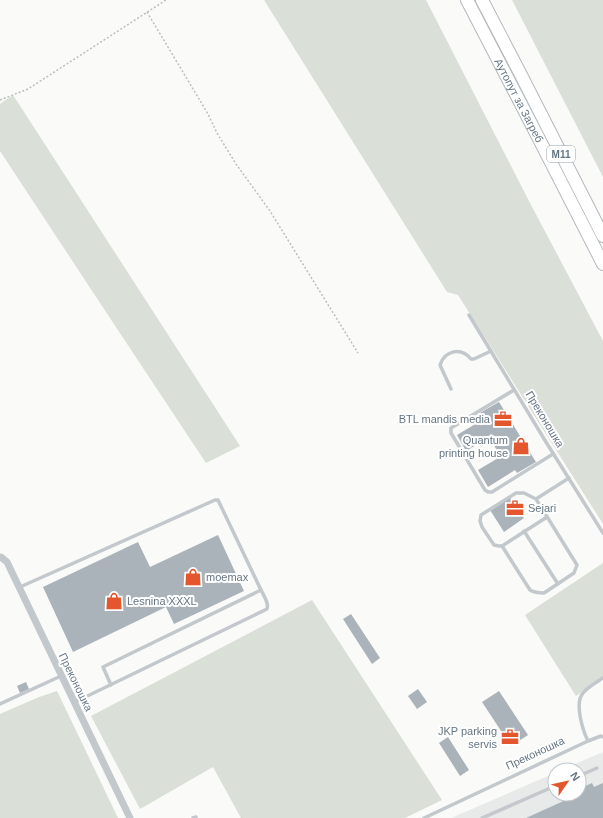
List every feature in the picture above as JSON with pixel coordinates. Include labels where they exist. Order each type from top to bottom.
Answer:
[{"type":"highway","name":"Аутопут за Загреб","points":[[467,0],[603,264]]},
{"type":"highway","name":"Аутопут за Загреб","points":[[482,0],[603,236]]},
{"type":"street","name":"Преконошка","points":[[1,557],[6,562],[19,588],[130,818]]},
{"type":"lane","name":"Преконошка","points":[[469,315],[553,454],[603,533]]},
{"type":"lane","points":[[451,389],[440,365],[445,356],[454,351],[460,352],[467,355],[471,359],[474,359],[491,351]]},
{"type":"lane","points":[[514,390],[451,428],[450,431],[485,490],[492,492],[553,454]]},
{"type":"lane","points":[[536,499],[569,478]]},
{"type":"lane","points":[[502,546],[530,590],[539,593],[544,592],[558,584],[574,573],[577,565],[536,499],[524,493],[516,493],[481,515],[480,521],[482,527],[494,545],[502,546],[547,517]]},
{"type":"lane","points":[[19,588],[215,500],[218,500],[262,590],[267,602],[267,609],[74,703]]},
{"type":"lane","points":[[524,531],[558,584]]},
{"type":"lane","points":[[111,685],[103,667],[262,590]]},
{"type":"lane","points":[[0,704],[61,676]]},
{"type":"lane","points":[[588,741],[581,720],[581,697],[588,689],[603,678]]},
{"type":"lane","name":"Преконошка","points":[[424,818],[588,741],[601,736],[603,737]]},
{"type":"lane","points":[[587,772],[597,768]]},
{"type":"lane","points":[[482,818],[547,790]]},
{"type":"path","points":[[0,100],[28,89],[166,0]]},
{"type":"path","points":[[147,12],[208,114],[221,140],[236,164],[270,211],[358,353]]},
{"type":"shaded area","points":[[264,0],[426,0],[530,203],[603,341],[603,524],[458,295],[447,292]]},
{"type":"shaded area","points":[[512,0],[603,0],[603,177]]},
{"type":"shaded area","points":[[13,95],[240,446],[206,463],[0,151],[0,104]]},
{"type":"shaded area","points":[[603,563],[603,677],[576,696],[525,615]]},
{"type":"shaded area","points":[[312,600],[442,800],[405,818],[241,818],[213,767],[140,809],[91,716]]},
{"type":"shaded area","points":[[57,691],[118,818],[0,818],[0,714]]},
{"type":"shaded area","points":[[603,752],[603,818],[451,818],[547,776],[547,802],[587,802],[587,762],[580,762]]},
{"type":"building","points":[[499,402],[536,462],[517,473],[515,470],[488,487],[478,470],[505,454],[502,449],[498,452],[492,442],[496,440],[493,435],[466,451],[457,435],[482,420],[478,414]]},
{"type":"building","points":[[510,497],[524,518],[504,532],[490,510]]},
{"type":"building","points":[[218,535],[244,591],[174,624],[166,607],[73,652],[43,587],[138,542],[150,567]]},
{"type":"building","points":[[351,614],[380,658],[372,664],[343,619]]},
{"type":"building","points":[[26,682],[29,689],[20,693],[17,686]]},
{"type":"building","points":[[418,689],[427,702],[417,709],[408,696]]},
{"type":"building","points":[[499,691],[528,735],[511,746],[482,702]]},
{"type":"building","points":[[448,737],[469,770],[460,776],[439,743]]},
{"type":"building","points":[[592,783],[594,787],[603,783],[603,818],[526,818],[561,802],[587,802],[587,785]]},
{"type":"place","name":"BTL mandis media","points":[[503,419]]},
{"type":"place","name":"Quantum printing house","points":[[521,446]]},
{"type":"place","name":"Sejari","points":[[515,508]]},
{"type":"place","name":"moemax","points":[[193,577]]},
{"type":"place","name":"Lesnina XXXL","points":[[114,601]]},
{"type":"place","name":"JKP parking servis","points":[[510,737]]}]
